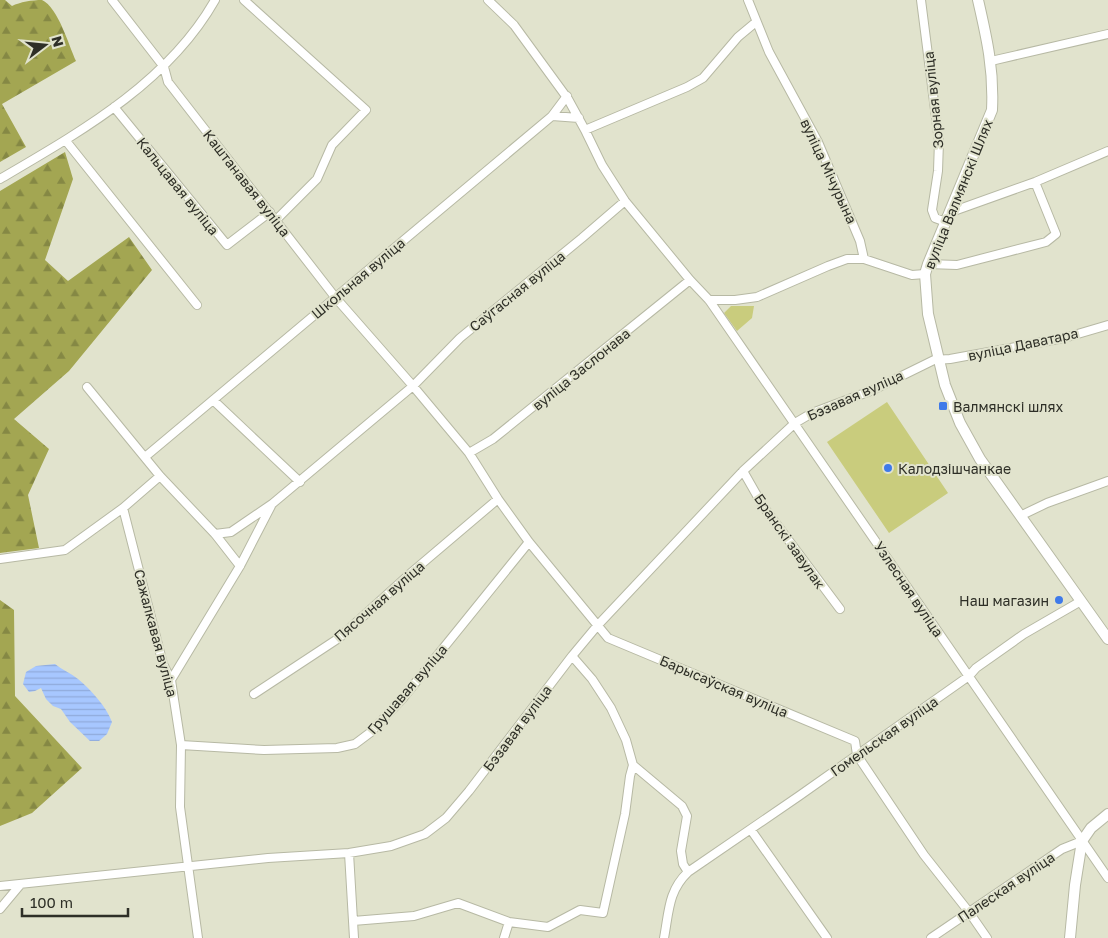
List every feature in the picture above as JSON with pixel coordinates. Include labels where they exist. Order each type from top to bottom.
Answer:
[{"type":"main road","name":"вуліца Валмянскі Шлях","points":[[978,0],[991,61],[992,110],[925,274],[926,301],[938,360],[945,385],[960,422],[980,459],[1108,639]]},
{"type":"main road","points":[[1070,938],[1075,885],[1082,841],[1090,828],[1108,814]]},
{"type":"street","name":"Каштанавая вуліца","points":[[112,0],[164,66],[168,82],[335,297]]},
{"type":"street","points":[[0,179],[66,140],[114,107],[164,66],[195,30],[215,0]]},
{"type":"street","points":[[244,0],[366,110],[332,145],[317,179],[276,220]]},
{"type":"street","points":[[488,0],[514,25],[567,96],[602,166],[625,201],[690,280],[709,300],[735,300],[758,297],[847,259],[864,259],[912,275],[925,274]]},
{"type":"street","name":"вуліца Мічурына","points":[[748,0],[769,52],[818,142],[860,241],[864,259]]},
{"type":"street","name":"Зорная вуліца","points":[[921,0],[939,141],[938,171],[932,210],[935,218],[946,222]]},
{"type":"street","points":[[585,130],[687,87],[703,78],[738,38],[756,22]]},
{"type":"street","points":[[991,61],[1108,34]]},
{"type":"street","name":"Школьная вуліца","points":[[146,458],[552,116],[567,96]]},
{"type":"street","name":"Кальцавая вуліца","points":[[114,107],[227,245],[270,212]]},
{"type":"street","points":[[552,116],[578,118]]},
{"type":"street","points":[[66,140],[197,306]]},
{"type":"street","points":[[951,212],[1035,182],[1108,151]]},
{"type":"street","points":[[928,264],[957,265],[1046,242],[1056,234],[1035,182]]},
{"type":"street","name":"Саўгасная вуліца","points":[[214,534],[231,532],[300,482],[413,386],[460,338],[625,201]]},
{"type":"street","name":"вуліца Заслонава","points":[[469,453],[494,439],[690,280]]},
{"type":"street","points":[[335,297],[469,453],[498,499],[529,542],[597,626]]},
{"type":"street","name":"Узлесная вуліца","points":[[709,300],[796,423],[1108,878]]},
{"type":"street","name":"вуліца Даватара","points":[[938,360],[1064,338],[1108,325]]},
{"type":"street","name":"Бэзавая вуліца","points":[[0,886],[268,858],[349,853],[391,846],[425,834],[446,818],[469,791],[597,626],[744,471],[796,423],[812,413],[873,390],[906,372],[938,360]]},
{"type":"street","points":[[87,388],[160,476],[214,534],[240,566]]},
{"type":"street","points":[[213,400],[300,482]]},
{"type":"street","name":"Бранскі завулак","points":[[744,471],[763,506],[840,609]]},
{"type":"street","points":[[0,559],[65,550],[123,508],[160,476]]},
{"type":"street","points":[[1020,516],[1047,503],[1108,481]]},
{"type":"street","name":"Пясочная вуліца","points":[[254,694],[339,638],[412,572],[498,499]]},
{"type":"street","points":[[171,680],[240,566],[272,504]]},
{"type":"street","name":"Сажалкавая вуліца","points":[[123,508],[163,664],[171,680],[181,745],[180,807],[198,938]]},
{"type":"street","name":"Грушавая вуліца","points":[[181,745],[264,750],[337,748],[355,744],[371,732],[402,698],[529,542]]},
{"type":"street","name":"Гомельская вуліца","points":[[688,872],[751,830],[969,676],[976,668],[1024,634],[1081,601]]},
{"type":"street","name":"Барысаўская вуліца","points":[[597,626],[608,638],[870,746]]},
{"type":"street","points":[[572,656],[592,679],[612,708],[626,740],[634,765],[682,806],[687,816],[681,851],[683,864],[688,872],[678,882],[674,890],[664,938]]},
{"type":"street","points":[[855,740],[857,755],[924,855],[970,912],[987,938]]},
{"type":"street","points":[[353,921],[414,916],[458,903],[509,922],[548,927],[580,910],[603,913],[625,814],[630,776],[634,765]]},
{"type":"street","points":[[751,830],[827,938]]},
{"type":"street","name":"Палеская вуліца","points":[[931,938],[1062,848],[1082,841]]},
{"type":"street","points":[[349,853],[354,938]]},
{"type":"street","points":[[0,908],[20,885]]},
{"type":"street","points":[[504,938],[509,922]]},
{"type":"green space","points":[[0,0],[5,0],[12,6],[22,2],[38,0],[48,4],[58,18],[76,61],[2,104],[26,147],[0,162]]},
{"type":"green space","points":[[65,152],[73,179],[45,260],[68,281],[129,237],[152,270],[69,371],[14,419],[49,449],[28,495],[39,548],[0,553],[0,191]]},
{"type":"green space","points":[[731,306],[754,306],[752,318],[737,331],[724,313]]},
{"type":"green space","name":"Калодзішчанкае","points":[[887,402],[948,493],[889,533],[827,442]]},
{"type":"green space","points":[[0,600],[14,610],[15,696],[82,768],[32,813],[0,826]]},
{"type":"water","points":[[55,664],[83,683],[106,710],[112,722],[107,734],[99,741],[90,741],[70,722],[61,709],[53,706],[46,699],[41,688],[29,692],[23,684],[26,672],[36,666]]},
{"type":"place","name":"Валмянскі шлях","points":[[943,406]]},
{"type":"place","name":"Калодзішчанкае","points":[[888,468]]},
{"type":"place","name":"Наш магазин","points":[[1059,600]]}]
